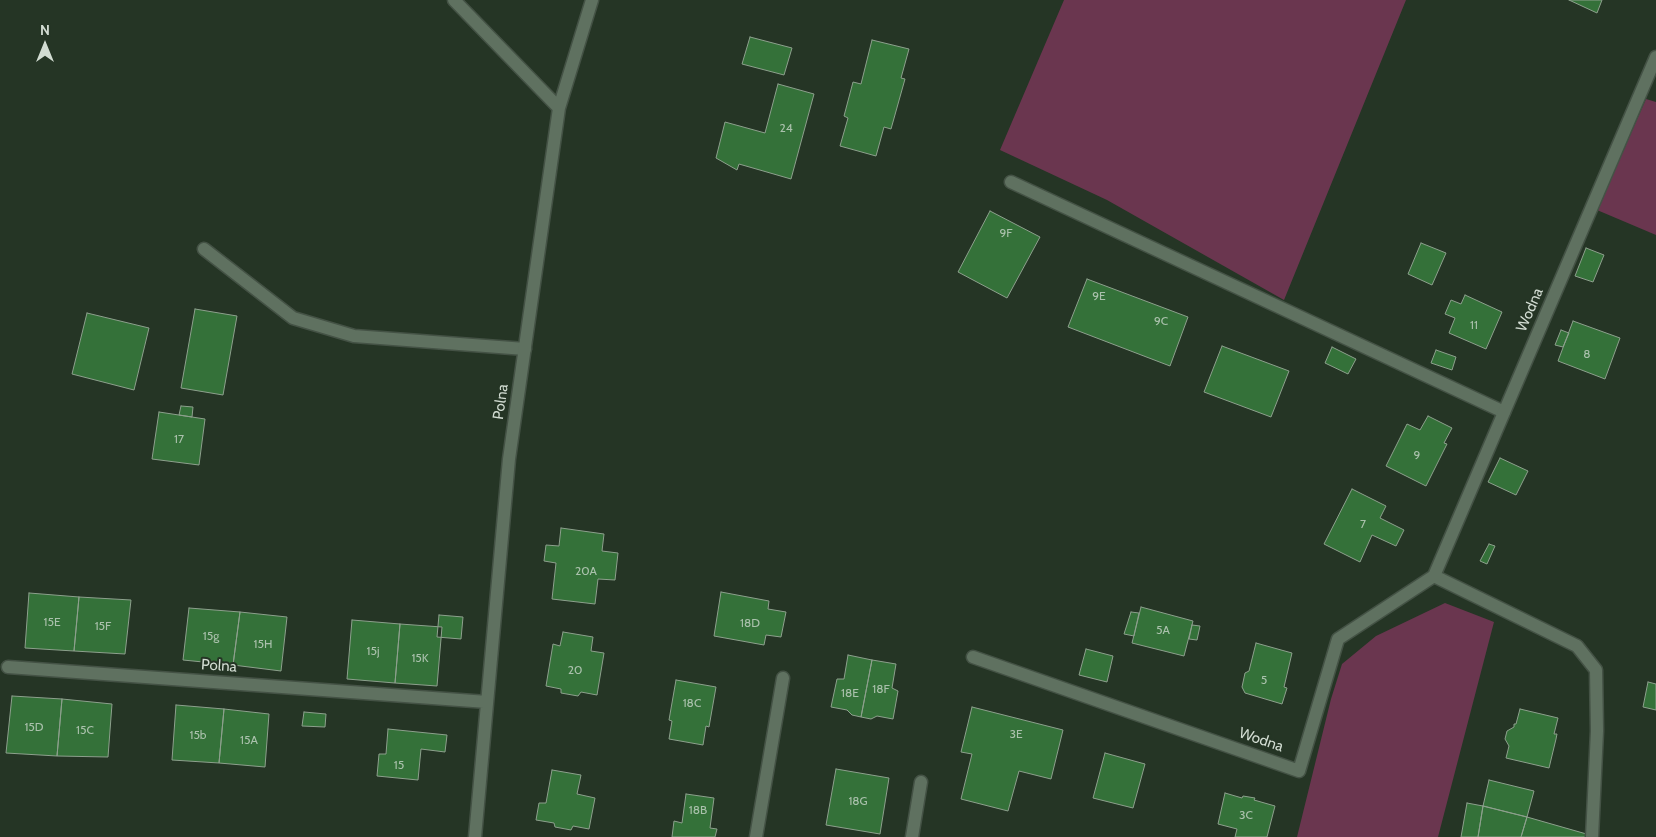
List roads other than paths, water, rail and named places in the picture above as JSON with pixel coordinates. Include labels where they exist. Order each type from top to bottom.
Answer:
[{"type":"street","points":[[454,0],[559,108]]},
{"type":"street","name":"Polna","points":[[475,837],[509,459],[559,108],[592,0]]},
{"type":"street","name":"Wodna","points":[[974,657],[1299,771],[1338,639],[1434,576],[1656,57]]},
{"type":"street","points":[[1011,182],[1504,412]]},
{"type":"street","points":[[204,249],[293,318],[354,336],[525,349]]},
{"type":"street","points":[[1434,576],[1577,646],[1596,670],[1592,837]]},
{"type":"street","name":"Polna","points":[[8,667],[487,702]]},
{"type":"street","points":[[756,837],[783,678]]},
{"type":"street","points":[[912,837],[922,782]]}]
